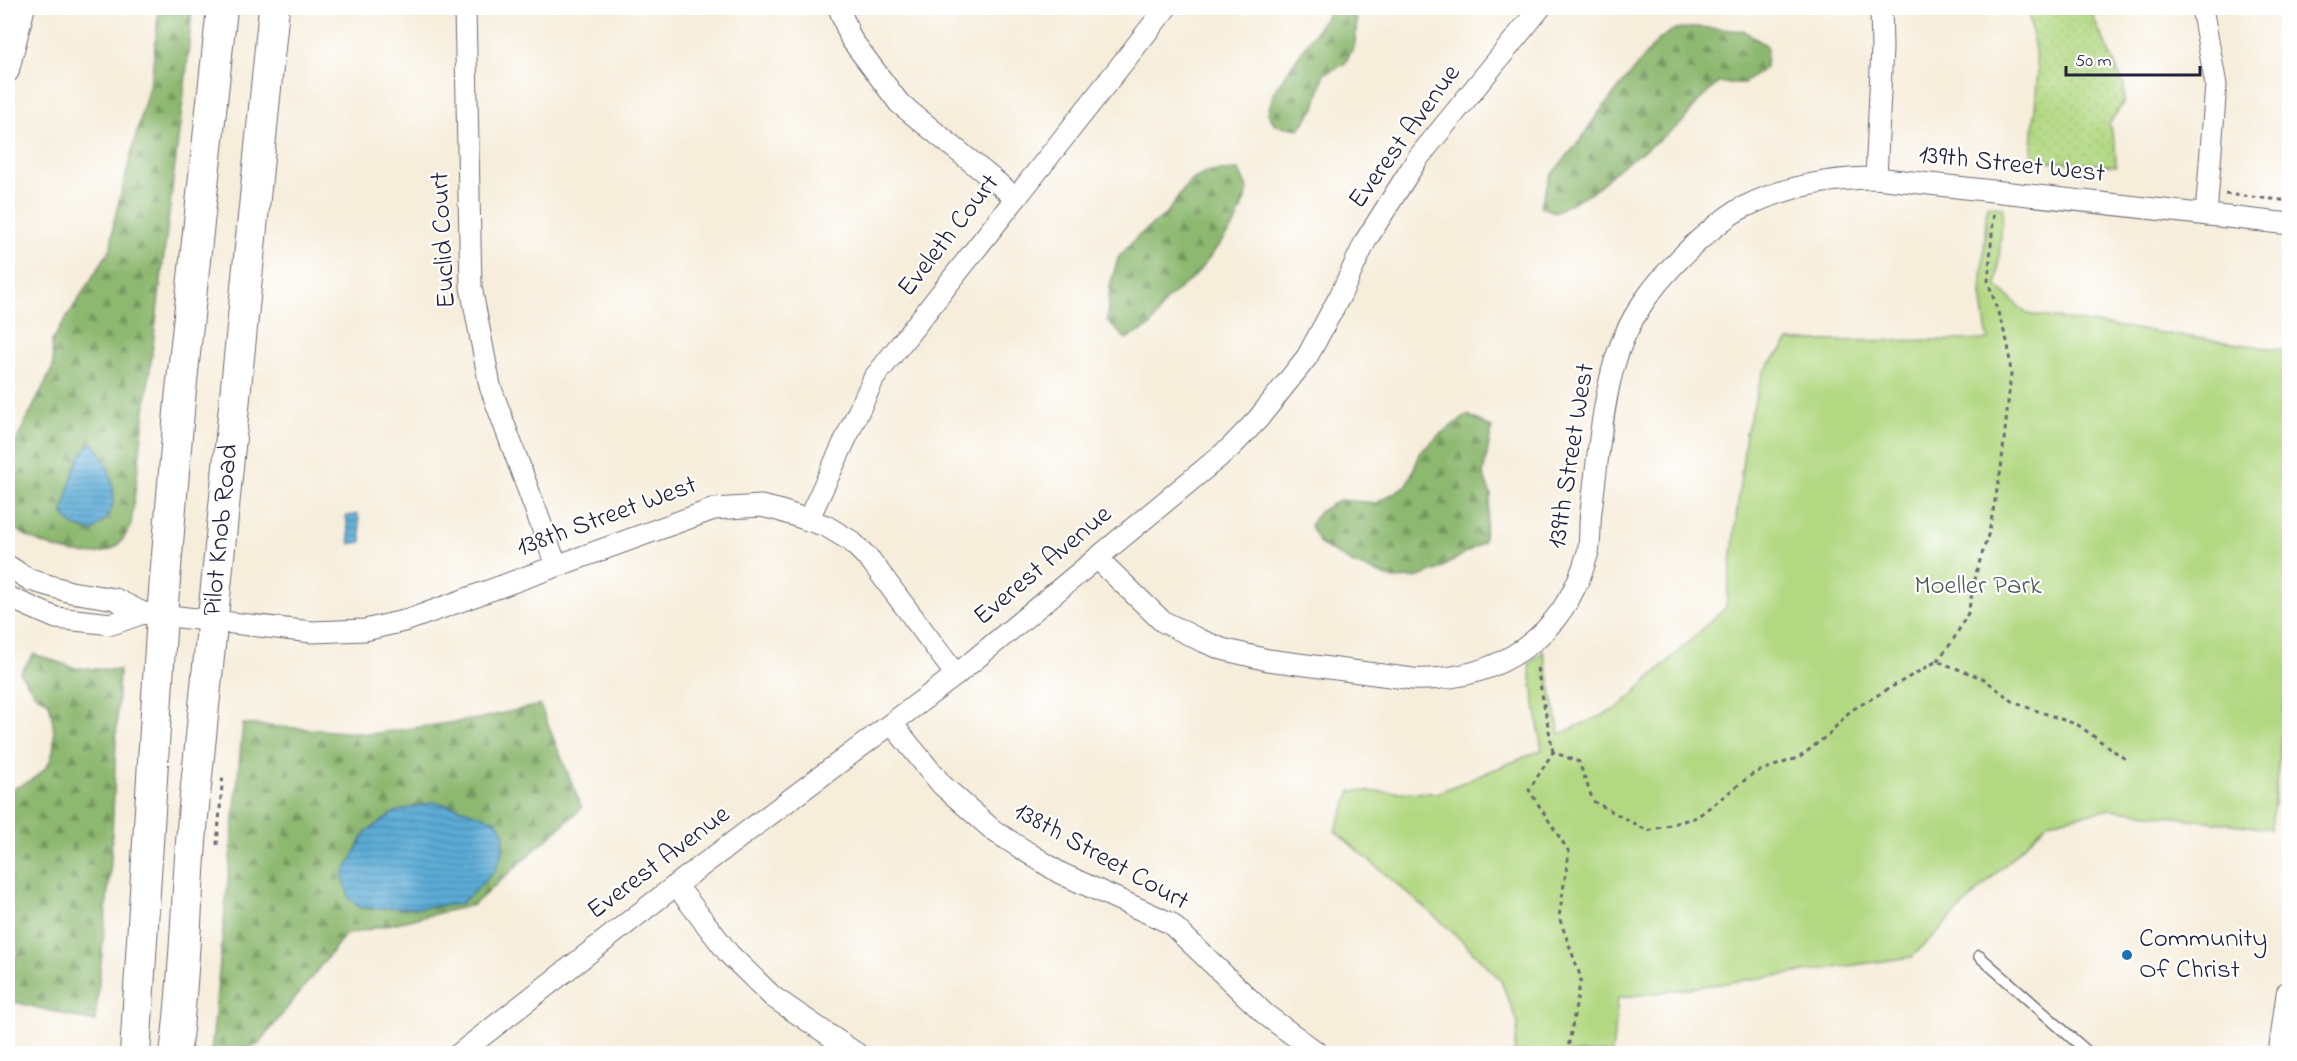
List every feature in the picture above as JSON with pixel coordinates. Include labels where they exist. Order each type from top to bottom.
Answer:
[{"type":"main road","name":"Pilot Knob Road","points":[[135,1053],[152,614],[180,400],[222,8]]},
{"type":"main road","name":"Pilot Knob Road","points":[[175,1053],[183,996],[194,809],[274,8]]},
{"type":"street","points":[[8,72],[24,8]]},
{"type":"street","name":"Euclid Court","points":[[465,8],[471,287],[490,386],[556,565]]},
{"type":"street","points":[[839,8],[851,39],[899,103],[1016,198]]},
{"type":"street","name":"Eveleth Court","points":[[808,520],[874,378],[1167,8]]},
{"type":"street","name":"Everest Avenue","points":[[459,1053],[676,885],[956,675],[1231,447],[1258,418],[1307,357],[1340,296],[1366,240],[1418,158],[1540,8]]},
{"type":"street","points":[[1876,178],[1882,48],[1881,8]]},
{"type":"street","points":[[2202,8],[2216,85],[2206,215]]},
{"type":"street","name":"139th Street West","points":[[1097,558],[1162,621],[1222,649],[1268,660],[1413,679],[1455,678],[1503,663],[1536,639],[1568,599],[1577,584],[1588,550],[1611,373],[1618,351],[1642,301],[1657,282],[1716,225],[1742,207],[1792,189],[1854,178],[1876,178],[2289,224]]},
{"type":"street","name":"138th Street West","points":[[152,614],[312,632],[365,630],[408,620],[714,509],[761,506],[826,526],[851,541],[871,561],[956,675]]},
{"type":"street","points":[[13,570],[30,580],[116,599],[152,614],[112,624],[56,618],[8,595],[13,570]]},
{"type":"street","name":"138th Street Court","points":[[892,724],[942,785],[994,831],[1060,873],[1170,923],[1266,1016],[1319,1053]]},
{"type":"street","points":[[676,885],[729,954],[773,997],[856,1053]]},
{"type":"street","points":[[2282,1053],[2289,994]]},
{"type":"lane","points":[[1979,956],[2090,1053]]},
{"type":"path","points":[[1553,752],[1579,762],[1593,801],[1648,831],[1698,817],[1754,773],[1800,757],[1829,734],[1850,711],[1937,661],[1952,642],[1968,613],[1977,570],[1989,532],[2001,469],[2011,374],[2008,344],[1988,281],[1996,191]]},
{"type":"path","points":[[2208,192],[2289,201]]},
{"type":"path","points":[[1937,661],[1984,679],[2014,703],[2078,725],[2127,761]]},
{"type":"path","points":[[1537,668],[1553,752],[1529,790],[1569,852],[1559,917],[1581,978],[1567,1053]]},
{"type":"path","points":[[216,855],[223,774]]},
{"type":"green space","points":[[159,8],[192,8],[187,67],[131,525],[122,541],[112,549],[83,554],[40,543],[8,522],[8,457],[53,367],[52,341],[111,248],[114,221],[152,74]]},
{"type":"green space","points":[[1332,8],[1344,8],[1357,20],[1355,43],[1345,64],[1324,74],[1315,108],[1299,129],[1275,125],[1268,113],[1274,91]]},
{"type":"green space","points":[[2028,8],[2089,8],[2124,85],[2124,102],[2109,124],[2115,145],[2116,166],[2031,160],[2038,70]]},
{"type":"green space","points":[[1698,27],[1744,31],[1767,46],[1766,67],[1744,83],[1718,83],[1698,102],[1681,124],[1619,168],[1595,190],[1555,212],[1540,207],[1550,176],[1658,40],[1673,30]]},
{"type":"green space","points":[[1239,170],[1248,191],[1235,224],[1195,276],[1166,300],[1151,326],[1126,339],[1107,321],[1110,286],[1118,258],[1138,236],[1166,214],[1189,182],[1207,172]]},
{"type":"green space","name":"Moeller Park","points":[[1987,205],[2003,207],[1997,286],[2027,314],[2289,351],[2290,658],[2271,829],[2110,809],[2048,822],[1912,957],[1618,998],[1612,1053],[1514,1053],[1518,1023],[1500,979],[1453,932],[1335,831],[1351,791],[1437,793],[1542,750],[1529,665],[1543,651],[1560,734],[1618,708],[1726,607],[1746,433],[1763,372],[1789,341],[1988,340],[1981,295]]},
{"type":"green space","points":[[1468,415],[1492,428],[1483,474],[1491,495],[1483,542],[1438,570],[1415,578],[1393,579],[1352,563],[1320,544],[1310,526],[1319,512],[1339,500],[1377,503],[1407,485],[1421,452],[1440,434]]},
{"type":"green space","points":[[34,654],[75,668],[119,670],[111,862],[95,1022],[10,1001],[12,972],[18,950],[8,935],[8,791],[43,771],[51,759],[54,743],[49,702],[35,694],[20,673]]},
{"type":"green space","points":[[540,705],[582,808],[473,905],[345,935],[258,1045],[226,1053],[211,1054],[243,724],[371,734],[477,719]]},
{"type":"water","points":[[92,442],[107,466],[114,496],[108,517],[92,532],[72,525],[63,514],[76,466]]},
{"type":"water","points":[[358,514],[362,542],[350,544],[346,516]]},
{"type":"water","points":[[433,802],[457,807],[495,820],[504,832],[502,854],[495,870],[460,904],[419,908],[361,908],[349,898],[343,875],[366,832],[395,812]]},
{"type":"place","name":"Community Of Christ","points":[[2127,955]]}]
